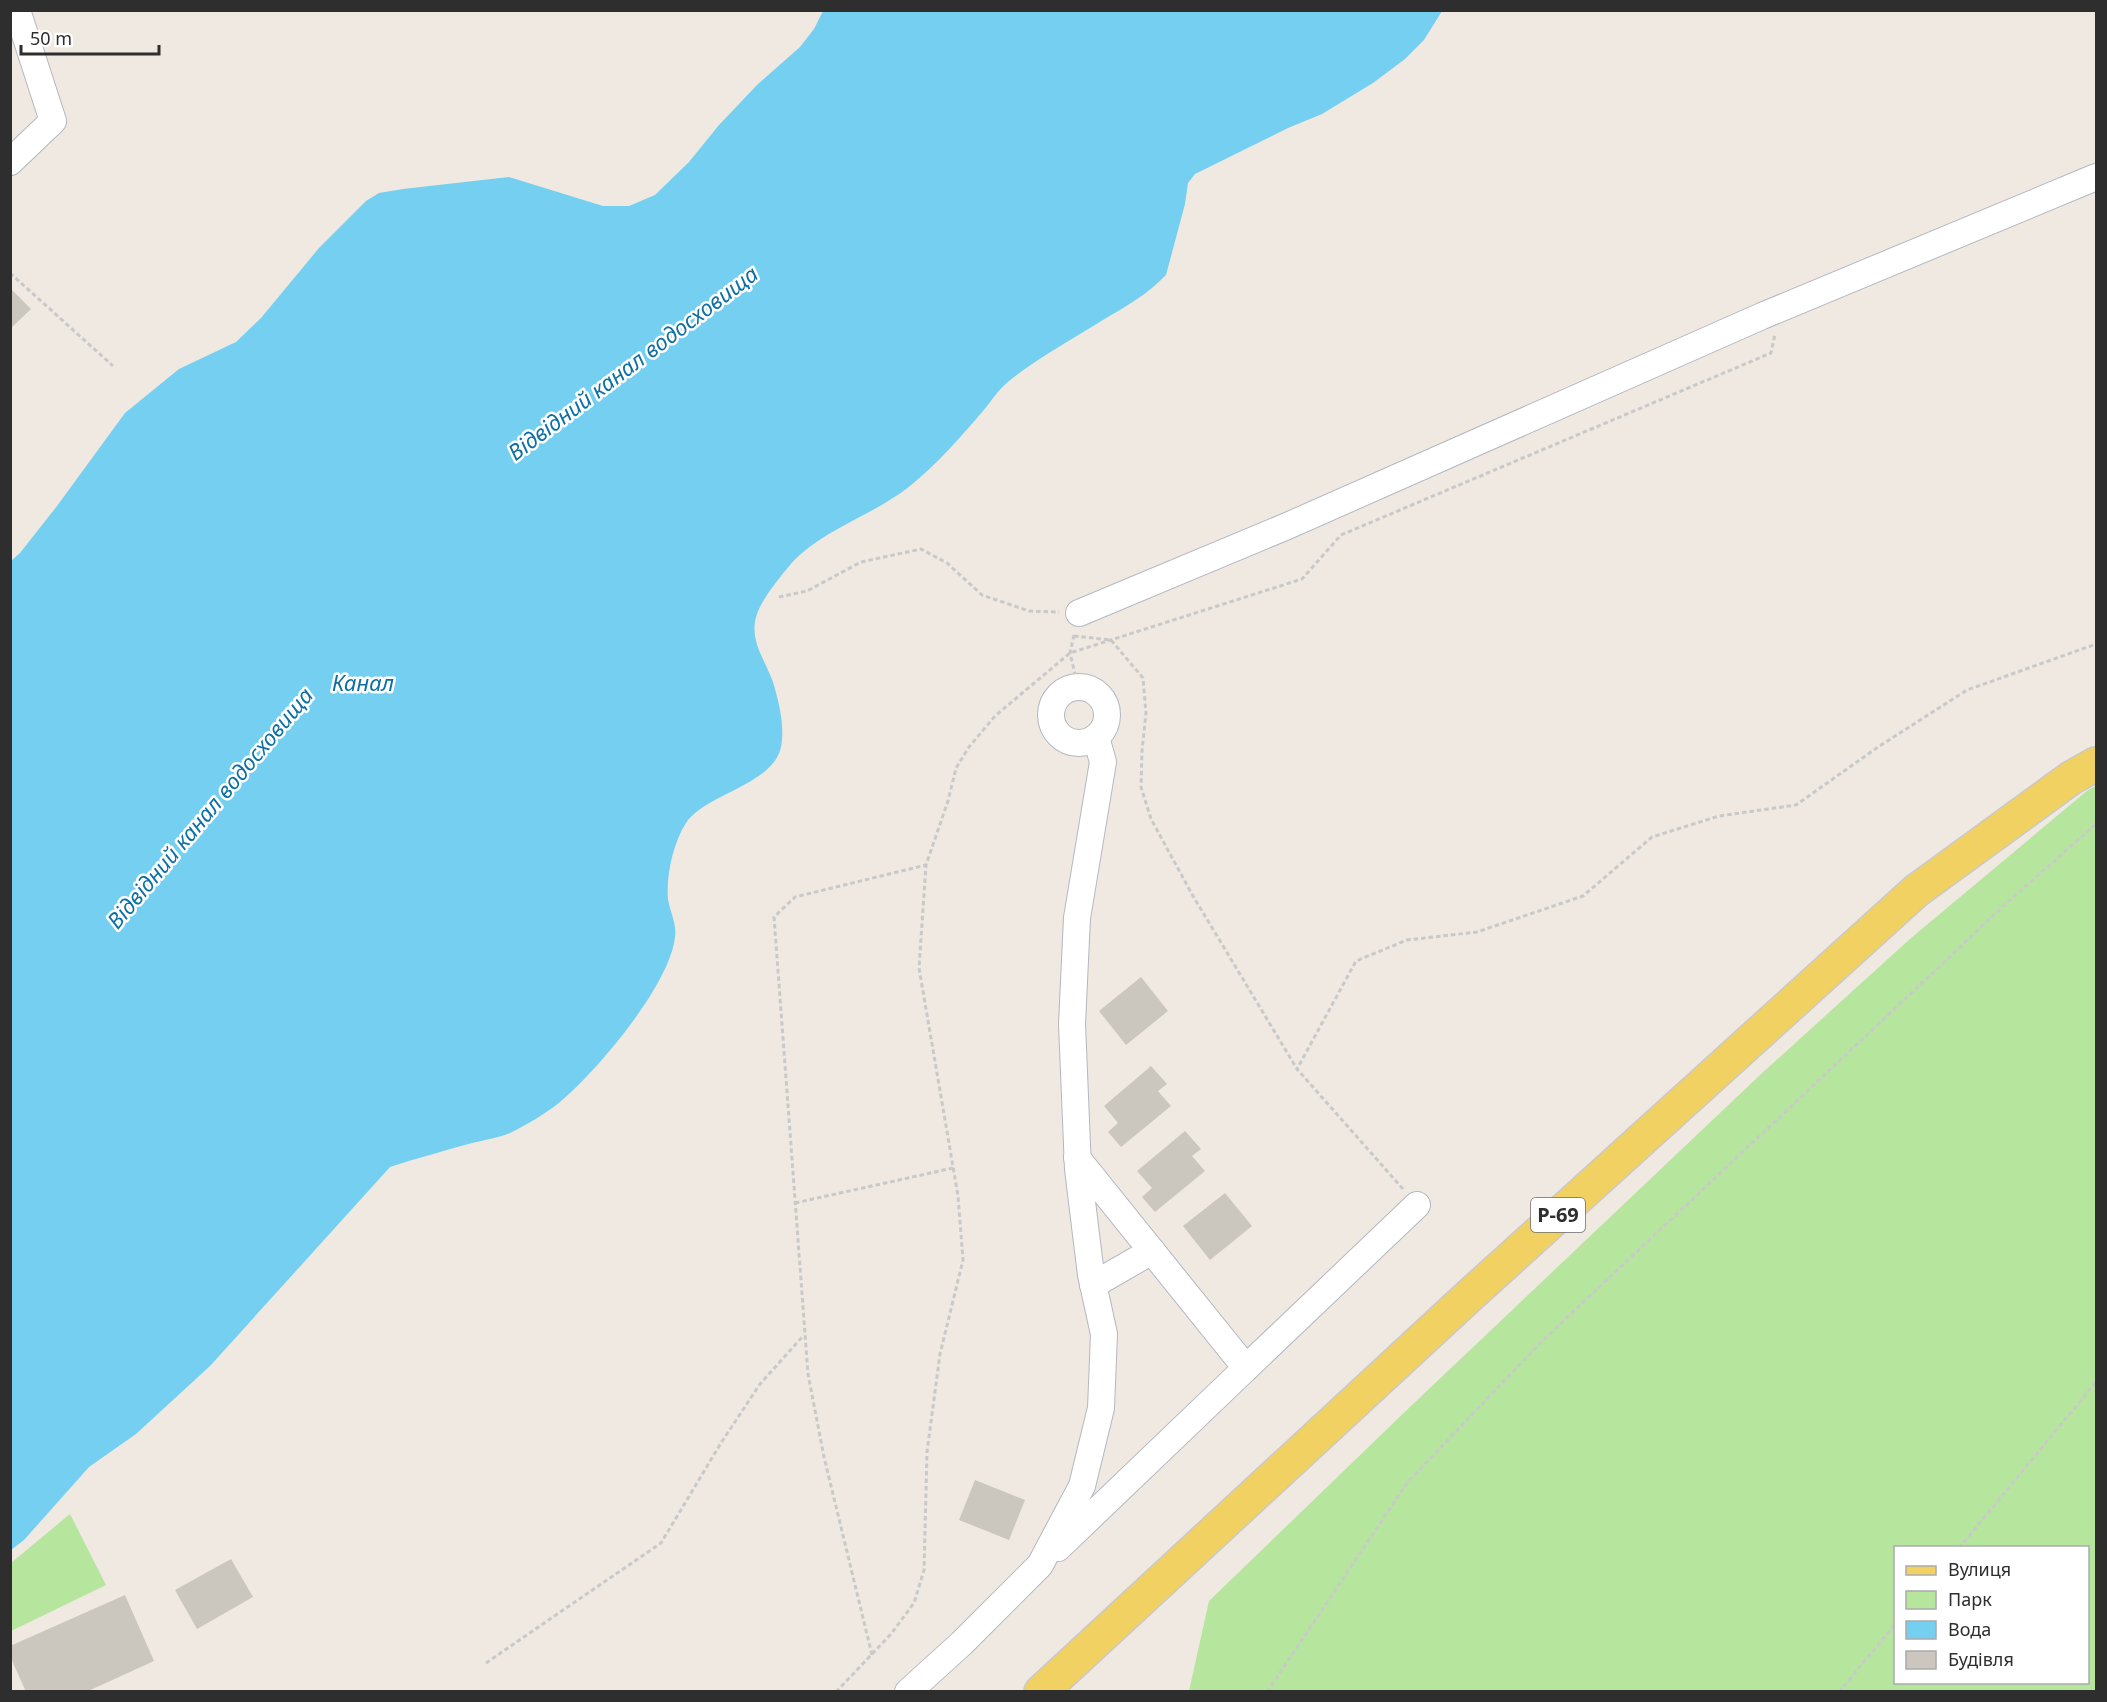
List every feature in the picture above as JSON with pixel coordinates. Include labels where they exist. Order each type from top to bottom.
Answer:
[{"type":"main road","name":"Р-69","points":[[1041,1692],[1468,1297],[1916,891],[2071,778],[2097,764]]},
{"type":"lane","points":[[10,162],[53,121],[17,10]]},
{"type":"lane","points":[[1076,625],[1285,527],[1782,307],[2097,177]]},
{"type":"lane","points":[[1078,687],[1095,692],[1106,705],[1106,723],[1096,737],[1078,743],[1069,741],[1055,728],[1052,720],[1055,701],[1069,689],[1078,687]]},
{"type":"lane","points":[[1041,1565],[1082,1486],[1101,1408],[1104,1335],[1093,1285],[1077,1158],[1072,1024],[1077,918],[1103,762],[1096,737]]},
{"type":"lane","points":[[1077,1158],[1246,1368]]},
{"type":"lane","points":[[908,1692],[962,1643],[1417,1205]]},
{"type":"lane","points":[[1093,1285],[1152,1251]]},
{"type":"path","points":[[10,273],[113,366]]},
{"type":"path","points":[[836,1692],[891,1634],[914,1603],[924,1570],[927,1452],[939,1354],[963,1260],[953,1168],[919,968],[926,865],[948,801],[956,768],[969,747],[995,716],[1070,653],[1302,579],[1341,535],[1771,353],[1782,307]]},
{"type":"path","points":[[779,597],[807,591],[861,562],[921,549],[947,563],[982,595],[1076,625],[1111,640],[1143,678],[1146,713],[1141,787],[1151,819],[1297,1069],[1417,1205]]},
{"type":"path","points":[[1076,625],[1070,653],[1078,687]]},
{"type":"path","points":[[1297,1069],[1356,962],[1407,940],[1478,932],[1583,896],[1652,837],[1719,816],[1796,805],[1878,747],[1967,690],[2097,644]]},
{"type":"path","points":[[1267,1692],[1407,1483],[1541,1342],[2010,900],[2097,824]]},
{"type":"path","points":[[872,1655],[824,1457],[808,1374],[774,917],[795,897],[926,865]]},
{"type":"path","points":[[795,1203],[953,1168]]},
{"type":"path","points":[[486,1664],[661,1543],[721,1443],[760,1384],[804,1334]]},
{"type":"path","points":[[1961,1546],[2097,1382]]},
{"type":"path","points":[[1839,1692],[1894,1625]]},
{"type":"green space","points":[[2096,786],[2096,1691],[1189,1691],[1209,1601],[1760,1075],[1911,938],[2088,790]]},
{"type":"green space","points":[[70,1514],[106,1585],[11,1631],[11,1563]]},
{"type":"water","name":"Канал","points":[[823,11],[1442,11],[1424,40],[1405,59],[1373,83],[1322,114],[1288,128],[1195,174],[1188,183],[1185,204],[1166,275],[1159,282],[1136,300],[1043,357],[1009,381],[948,450],[910,486],[880,506],[816,542],[790,565],[763,602],[755,623],[756,641],[773,682],[779,706],[782,722],[781,747],[775,760],[765,771],[695,813],[681,831],[671,860],[668,880],[668,899],[675,932],[670,957],[660,979],[630,1026],[575,1088],[555,1106],[529,1123],[501,1136],[390,1167],[210,1366],[136,1434],[89,1467],[24,1540],[11,1550],[11,561],[57,506],[125,413],[179,369],[236,342],[261,318],[319,248],[366,201],[379,193],[509,177],[603,206],[629,206],[655,195],[689,162],[719,125],[758,84],[800,47],[814,29]]},
{"type":"building","points":[[10,288],[31,309],[10,329]]},
{"type":"building","points":[[1141,977],[1168,1011],[1126,1045],[1099,1011]]},
{"type":"building","points":[[1151,1066],[1167,1084],[1158,1091],[1171,1106],[1121,1147],[1108,1132],[1118,1123],[1104,1106]]},
{"type":"building","points":[[1185,1131],[1201,1149],[1192,1156],[1205,1171],[1155,1212],[1142,1197],[1152,1188],[1137,1171]]},
{"type":"building","points":[[1225,1193],[1252,1226],[1210,1260],[1183,1226]]},
{"type":"building","points":[[975,1480],[1025,1500],[1009,1540],[959,1520]]},
{"type":"building","points":[[231,1559],[253,1597],[197,1629],[175,1590]]},
{"type":"building","points":[[125,1595],[154,1661],[86,1692],[26,1692],[10,1656],[10,1646]]},
{"type":"water label","name":"Відвідний канал водосховища","points":[[633,363]]},
{"type":"water label","name":"Відвідний канал водосховища","points":[[210,808]]}]
